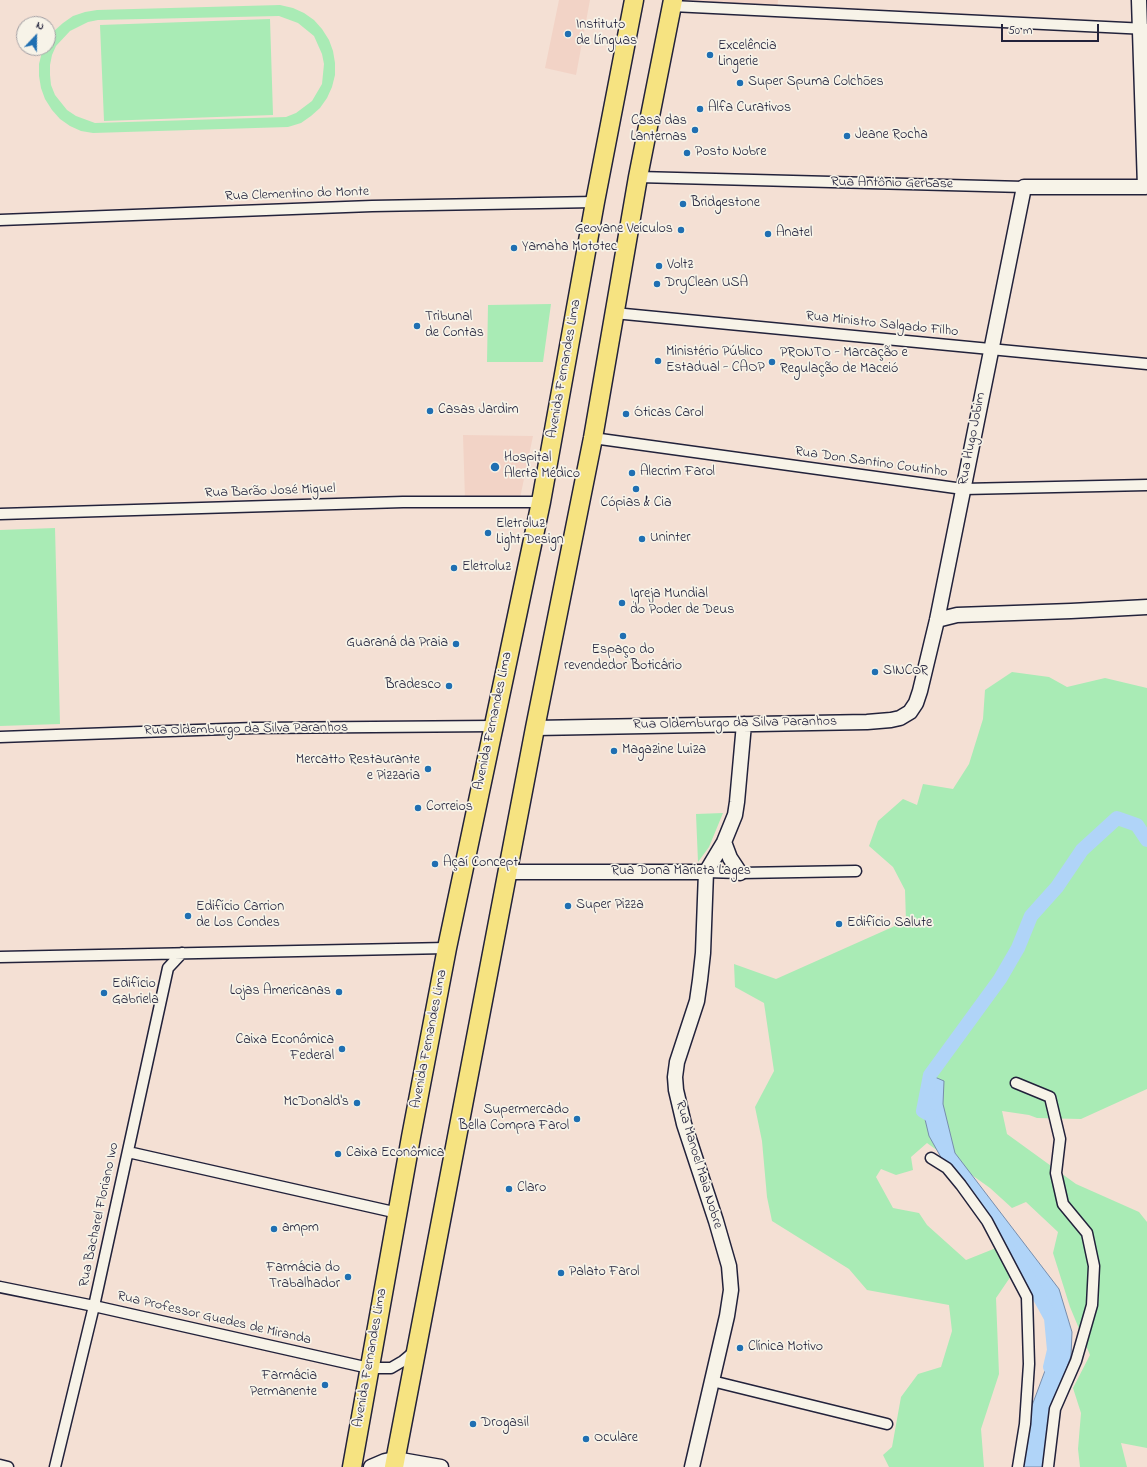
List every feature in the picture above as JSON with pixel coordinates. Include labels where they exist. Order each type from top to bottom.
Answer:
[{"type":"highway","name":"Avenida Fernandes Lima","points":[[352,1467],[447,948],[541,502],[594,202],[634,0]]},
{"type":"highway","points":[[394,1463],[507,872],[593,438],[638,177],[673,3]]},
{"type":"street","points":[[1139,0],[1144,29],[1146,187]]},
{"type":"street","points":[[673,3],[1144,29]]},
{"type":"street","name":"Rua Antônio Gerbase","points":[[638,177],[1024,187],[1146,187]]},
{"type":"street","name":"Rua Hugo Jobim","points":[[920,691],[937,620],[1024,187]]},
{"type":"street","name":"Rua Clementino do Monte","points":[[0,220],[114,214],[364,206],[594,202]]},
{"type":"street","name":"Rua Ministro Salgado Filho","points":[[614,313],[1147,364]]},
{"type":"street","name":"Rua Don Santino Coutinho","points":[[593,438],[963,489],[1147,485]]},
{"type":"street","name":"Rua Barão José Miguel","points":[[0,514],[403,502],[541,502]]},
{"type":"street","points":[[940,603],[957,615]]},
{"type":"street","points":[[937,620],[957,615],[1147,607]]},
{"type":"street","name":"Rua Oldemburgo da Silva Paranhos","points":[[535,728],[891,720],[900,718],[910,712],[916,703],[920,691]]},
{"type":"street","name":"Rua Manoel Maia Nobre","points":[[692,1467],[727,1316],[731,1290],[729,1266],[716,1220],[684,1124],[676,1090],[675,1077],[677,1062],[697,1000],[703,954],[706,872],[724,842],[735,815],[738,802],[744,724]]},
{"type":"street","name":"Rua Oldemburgo da Silva Paranhos","points":[[0,737],[254,728],[493,726]]},
{"type":"street","points":[[724,842],[730,858],[740,873]]},
{"type":"street","name":"Rua Dona Marieta Lages","points":[[507,872],[740,873],[856,871]]},
{"type":"street","points":[[0,957],[447,948]]},
{"type":"street","points":[[153,953],[168,968],[182,953]]},
{"type":"street","name":"Rua Bacharel Floriano Ivo","points":[[55,1467],[94,1306],[168,968]]},
{"type":"street","points":[[1016,1084],[1050,1097],[1060,1139],[1056,1173],[1063,1204],[1087,1233],[1094,1266],[1092,1305],[1076,1361],[1055,1409],[1048,1467]]},
{"type":"street","points":[[128,1152],[398,1213]]},
{"type":"street","points":[[931,1158],[947,1168],[987,1221],[1027,1297],[1029,1364],[1025,1424],[1018,1467]]},
{"type":"street","name":"Rua Professor Guedes de Miranda","points":[[0,1287],[94,1306],[369,1368],[391,1368],[403,1361],[416,1350]]},
{"type":"street","points":[[712,1381],[887,1424]]},
{"type":"street","points":[[371,1467],[385,1461],[441,1467]]},
{"type":"street","points":[[0,1465],[8,1467]]},
{"type":"shaded area","name":"Instituto de Línguas","points":[[559,0],[590,0],[576,75],[545,68]]},
{"type":"shaded area","points":[[680,0],[778,0],[777,11],[681,5]]},
{"type":"shaded area","name":"Hospital Alerta Médico","points":[[463,435],[533,436],[520,498],[465,499]]},
{"type":"green space","points":[[280,5],[293,8],[314,20],[329,40],[335,63],[335,75],[332,87],[320,108],[301,123],[288,127],[93,133],[81,131],[60,119],[45,99],[39,76],[41,56],[52,56],[50,65],[51,85],[55,95],[67,110],[76,116],[95,123],[286,117],[296,113],[312,101],[322,84],[324,64],[322,54],[314,36],[298,23],[279,16],[98,20],[88,22],[70,31],[56,46],[56,29],[73,16],[97,10]]},
{"type":"green space","points":[[270,19],[273,115],[104,121],[100,25]]},
{"type":"green space","points":[[551,304],[543,362],[487,362],[488,305]]},
{"type":"green space","points":[[55,528],[60,724],[0,726],[0,530]]},
{"type":"green space","points":[[1012,672],[1049,677],[1067,687],[1105,678],[1147,688],[1147,1089],[1081,1119],[1037,1118],[1029,1115],[1002,1111],[1007,1134],[1076,1184],[1139,1212],[1147,1222],[1147,1448],[1121,1443],[1127,1467],[1080,1467],[1078,1449],[1081,1413],[1073,1388],[1090,1355],[1070,1307],[1053,1253],[1058,1232],[1026,1202],[1012,1208],[990,1188],[927,1143],[911,1157],[913,1170],[896,1175],[881,1169],[876,1177],[893,1208],[919,1213],[927,1225],[966,1260],[996,1248],[1011,1276],[996,1298],[999,1374],[981,1429],[984,1467],[889,1467],[883,1455],[892,1447],[901,1397],[918,1374],[941,1367],[952,1331],[949,1305],[867,1290],[849,1269],[772,1221],[767,1197],[762,1141],[755,1107],[774,1071],[764,1003],[735,987],[734,964],[776,979],[906,921],[905,890],[893,867],[869,846],[878,821],[903,799],[917,805],[923,784],[953,789],[969,764],[983,719],[985,690]]},
{"type":"green space","points":[[723,813],[709,847],[698,862],[696,814]]},
{"type":"water","points":[[930,1075],[944,1081],[943,1104],[955,1153],[1059,1289],[1072,1332],[1071,1356],[1057,1395],[1044,1467],[1021,1467],[1030,1411],[1054,1350],[1050,1318],[1029,1278],[951,1171],[947,1168],[929,1136],[923,1111]]},
{"type":"waterway","points":[[930,1115],[923,1111],[930,1075],[1000,979],[1018,948],[1031,916],[1057,887],[1082,850],[1117,818],[1137,825],[1147,840]]},
{"type":"waterway","points":[[997,1235],[1029,1278],[1051,1318],[1054,1350],[1050,1367]]},
{"type":"place","name":"Instituto de Línguas","points":[[568,34]]},
{"type":"place","name":"Excelência Lingerie","points":[[710,55]]},
{"type":"place","name":"Super Spuma Colchões","points":[[740,83]]},
{"type":"place","name":"Alfa Curativos","points":[[700,109]]},
{"type":"place","name":"Casa das Lanternas","points":[[695,130]]},
{"type":"place","name":"Jeane Rocha","points":[[847,136]]},
{"type":"place","name":"Posto Nobre","points":[[687,153]]},
{"type":"place","name":"Bridgestone","points":[[683,204]]},
{"type":"place","name":"Geovane Veículos","points":[[681,230]]},
{"type":"place","name":"Anatel","points":[[768,234]]},
{"type":"place","name":"Yamaha Mototec","points":[[514,248]]},
{"type":"place","name":"Voltz","points":[[659,266]]},
{"type":"place","name":"DryClean USA","points":[[657,284]]},
{"type":"place","name":"Tribunal de Contas","points":[[417,326]]},
{"type":"place","name":"Ministério Público Estadual - CAOP","points":[[658,361]]},
{"type":"place","name":"PRONTO - Marcação e Regulação de Maceió","points":[[772,362]]},
{"type":"place","name":"Casas Jardim","points":[[430,411]]},
{"type":"place","name":"Óticas Carol","points":[[626,414]]},
{"type":"place","name":"Hospital Alerta Médico","points":[[495,467]]},
{"type":"place","name":"Alecrim Farol","points":[[632,473]]},
{"type":"place","name":"Cópias & Cia","points":[[636,489]]},
{"type":"place","name":"Eletroluz Light Design","points":[[488,533]]},
{"type":"place","name":"Uninter","points":[[642,539]]},
{"type":"place","name":"Eletroluz","points":[[454,568]]},
{"type":"place","name":"Igreja Mundial do Poder de Deus","points":[[622,603]]},
{"type":"place","name":"Espaço do revendedor Boticário","points":[[623,636]]},
{"type":"place","name":"Guaraná da Praia","points":[[456,644]]},
{"type":"place","name":"SINCOR","points":[[875,672]]},
{"type":"place","name":"Bradesco","points":[[449,686]]},
{"type":"place","name":"Magazine Luiza","points":[[614,751]]},
{"type":"place","name":"Mercatto Restaurante e Pizzaria","points":[[428,769]]},
{"type":"place","name":"Correios","points":[[418,808]]},
{"type":"place","name":"Açaí Concept","points":[[435,864]]},
{"type":"place","name":"Super Pizza","points":[[568,906]]},
{"type":"place","name":"Edifício Carrion de Los Condes","points":[[188,916]]},
{"type":"place","name":"Edifício Salute","points":[[839,924]]},
{"type":"place","name":"Lojas Americanas","points":[[339,992]]},
{"type":"place","name":"Edifício Gabriela","points":[[104,993]]},
{"type":"place","name":"Caixa Econômica Federal","points":[[342,1049]]},
{"type":"place","name":"McDonald's","points":[[357,1103]]},
{"type":"place","name":"Supermercado Bella Compra Farol","points":[[577,1119]]},
{"type":"place","name":"Caixa Econômica","points":[[338,1154]]},
{"type":"place","name":"Claro","points":[[509,1189]]},
{"type":"place","name":"ampm","points":[[274,1229]]},
{"type":"place","name":"Palato Farol","points":[[561,1273]]},
{"type":"place","name":"Farmácia do Trabalhador","points":[[348,1277]]},
{"type":"place","name":"Clínica Motivo","points":[[740,1348]]},
{"type":"place","name":"Farmácia Permanente","points":[[325,1385]]},
{"type":"place","name":"Drogasil","points":[[473,1424]]},
{"type":"place","name":"Oculare","points":[[586,1439]]}]
